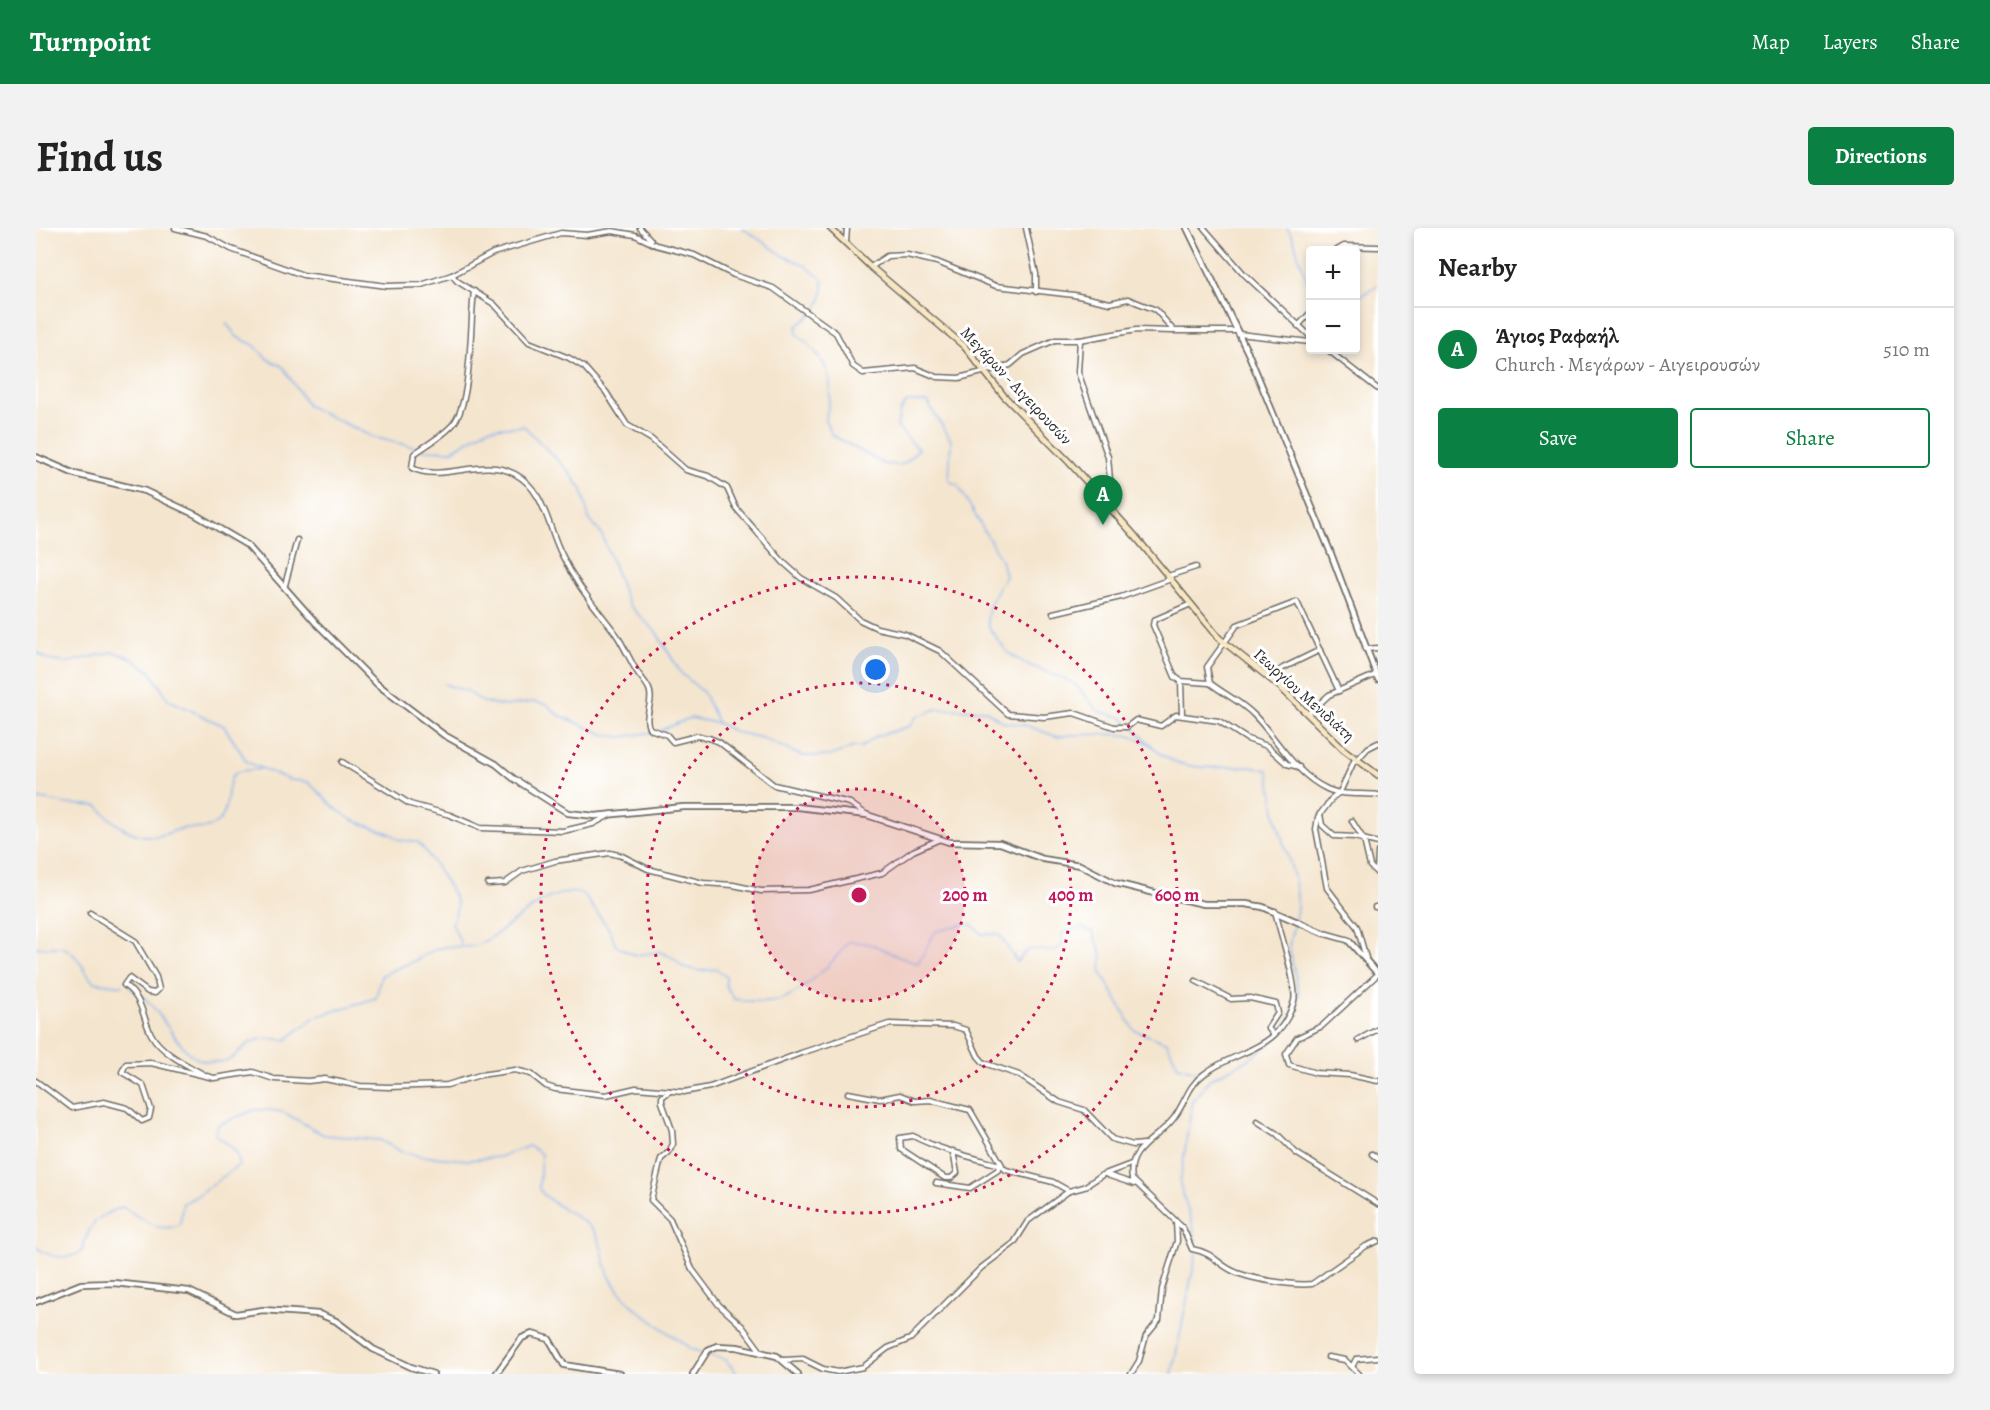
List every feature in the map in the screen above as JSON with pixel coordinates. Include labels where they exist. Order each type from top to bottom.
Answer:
[{"type":"main road","name":"Μεγάρων - Αιγειρουσών","points":[[830,228],[871,267],[964,346],[1004,396],[1102,499],[1191,604]]},
{"type":"main road","name":"Γεωργίου Μενιδιάτη","points":[[1191,604],[1224,641],[1269,678],[1356,759],[1378,775]]},
{"type":"street","points":[[175,228],[207,236],[231,249],[314,278],[380,286],[416,286],[452,274],[493,253],[561,233],[587,235],[616,232],[651,241]]},
{"type":"street","points":[[640,228],[656,245],[694,255],[734,275],[763,283],[779,292],[815,321],[836,333],[853,366],[860,372],[873,374],[915,368],[937,377],[954,379],[1010,365],[1023,354],[1055,340],[1080,340],[1136,330],[1238,332],[1306,341]]},
{"type":"street","points":[[846,243],[847,228]]},
{"type":"street","points":[[1026,228],[1036,274],[1036,292]]},
{"type":"street","points":[[1186,228],[1238,332],[1330,551],[1377,676],[1324,699],[1308,714]]},
{"type":"street","points":[[1204,228],[1238,267],[1306,332]]},
{"type":"street","points":[[1360,246],[1378,247]]},
{"type":"street","points":[[871,267],[891,255],[914,256],[937,262],[989,285],[1074,295],[1110,303],[1130,300],[1156,310],[1173,331]]},
{"type":"street","points":[[452,274],[502,311],[532,344],[564,355],[584,367],[606,392],[627,425],[651,440],[686,470],[708,476],[727,488],[738,511],[783,562],[801,578],[836,598],[860,620],[877,628],[905,634],[940,651],[1008,714],[1044,717],[1074,713],[1092,717],[1111,727],[1125,728],[1136,720],[1161,726],[1172,716],[1182,715],[1219,721],[1249,740],[1267,746],[1287,764],[1299,767]]},
{"type":"street","points":[[474,291],[468,384],[459,414],[452,426],[414,454],[412,468],[433,473],[492,467],[511,472],[527,483],[544,508],[558,547],[573,576],[590,603],[616,634],[649,689],[647,722],[650,729],[667,735],[673,742],[697,736],[714,740],[774,785],[850,803],[867,815]]},
{"type":"street","points":[[1298,326],[1306,318]]},
{"type":"street","points":[[1080,340],[1078,372],[1109,460],[1111,491],[1102,499]]},
{"type":"street","points":[[1333,354],[1378,389]]},
{"type":"street","points":[[36,458],[75,474],[145,491],[196,515],[247,545],[285,585],[316,623],[364,672],[417,715],[452,739],[496,764],[560,809],[578,815],[609,816],[684,807],[797,807],[867,815],[941,839],[962,843],[1000,843],[1043,859],[1080,865],[1110,881],[1140,890],[1204,904],[1253,904],[1275,911],[1323,933],[1348,940],[1366,958],[1378,974],[1378,979]]},
{"type":"street","points":[[285,585],[297,540]]},
{"type":"street","points":[[1053,612],[1122,597],[1196,567]]},
{"type":"street","points":[[1210,683],[1207,676],[1208,663],[1237,625],[1297,602],[1339,691]]},
{"type":"street","points":[[1191,604],[1154,621],[1153,625],[1170,670],[1181,681],[1210,683],[1245,706],[1279,748],[1322,786],[1340,792],[1378,795]]},
{"type":"street","points":[[1365,649],[1378,648]]},
{"type":"street","points":[[1269,678],[1283,668],[1320,650]]},
{"type":"street","points":[[1181,681],[1182,715]]},
{"type":"street","points":[[1366,958],[1357,927],[1327,888],[1316,829],[1320,814],[1333,797],[1340,792],[1356,759],[1378,742]]},
{"type":"street","points":[[342,762],[410,804],[450,815],[480,828],[563,831],[593,824],[609,816]]},
{"type":"street","points":[[1320,814],[1322,825],[1330,834],[1378,843]]},
{"type":"street","points":[[1352,821],[1364,840],[1370,866],[1378,874]]},
{"type":"street","points":[[488,884],[505,883],[522,872],[555,861],[610,853],[622,856],[640,866],[703,883],[733,885],[761,891],[797,892],[873,876],[891,869],[919,848],[941,839]]},
{"type":"street","points":[[1378,852],[1378,874]]},
{"type":"street","points":[[1135,1185],[1131,1176],[1132,1164],[1144,1144],[1175,1117],[1184,1096],[1204,1074],[1249,1052],[1274,1035],[1289,1011],[1295,993],[1275,911]]},
{"type":"street","points":[[90,913],[131,937],[140,946],[159,986],[155,993],[148,992],[131,978],[124,982],[139,1000],[153,1036],[172,1057],[210,1077]]},
{"type":"street","points":[[1378,974],[1322,1026],[1299,1037],[1289,1048],[1286,1058],[1289,1065],[1316,1073],[1350,1075],[1378,1081]]},
{"type":"street","points":[[1196,981],[1231,999],[1250,998],[1276,1004],[1278,1013],[1268,1028],[1274,1035]]},
{"type":"street","points":[[36,1081],[72,1108],[104,1102],[127,1108],[140,1120],[145,1121],[149,1118],[151,1109],[148,1099],[141,1083],[122,1072],[126,1064],[151,1062],[210,1077],[224,1078],[253,1072],[274,1079],[308,1081],[325,1079],[360,1086],[410,1088],[447,1085],[480,1075],[510,1070],[531,1074],[555,1089],[606,1095],[632,1088],[694,1091],[890,1024],[959,1026],[971,1037],[976,1053],[984,1063],[1016,1074],[1059,1102],[1084,1110],[1112,1139],[1134,1145],[1144,1144]]},
{"type":"street","points":[[1358,1040],[1378,1029]]},
{"type":"street","points":[[652,1089],[662,1102],[674,1141],[671,1150],[662,1157],[651,1200],[670,1219],[692,1269],[719,1305],[742,1326],[763,1353]]},
{"type":"street","points":[[662,1102],[662,1097],[670,1090]]},
{"type":"street","points":[[848,1093],[880,1099],[900,1095],[915,1101],[930,1100],[970,1110],[1000,1165],[1006,1170],[1053,1182],[1070,1191]]},
{"type":"street","points":[[1257,1121],[1277,1134],[1296,1153],[1378,1204]]},
{"type":"street","points":[[953,1151],[958,1166],[957,1173],[954,1177],[945,1178],[901,1149],[900,1138],[913,1136],[923,1143],[953,1151],[1000,1165]]},
{"type":"street","points":[[1372,1154],[1378,1159]]},
{"type":"street","points":[[693,1374],[713,1346],[737,1347],[784,1360],[803,1359],[823,1369],[846,1371],[863,1367],[888,1348],[908,1341],[946,1306],[981,1268],[1014,1243],[1026,1223],[1070,1191],[1132,1164]]},
{"type":"street","points":[[936,1183],[970,1188],[998,1170],[1000,1165]]},
{"type":"street","points":[[1106,1174],[1125,1179],[1135,1185],[1183,1228],[1192,1250],[1205,1252],[1230,1270],[1242,1275],[1310,1285],[1366,1246],[1378,1241]]},
{"type":"street","points":[[1131,1374],[1139,1361],[1146,1336],[1159,1320],[1163,1286],[1177,1241],[1176,1222]]},
{"type":"street","points":[[36,1302],[81,1284],[114,1283],[189,1291],[232,1314],[262,1310],[319,1314],[336,1321],[373,1350],[433,1374]]},
{"type":"street","points":[[496,1374],[522,1338],[532,1334],[549,1339],[564,1365],[620,1374]]},
{"type":"street","points":[[1328,1357],[1345,1360],[1359,1374]]},
{"type":"street","points":[[1352,1365],[1356,1359],[1378,1357]]},
{"type":"street","points":[[784,1360],[798,1374]]},
{"type":"waterway","points":[[742,228],[784,256],[805,265],[823,280],[818,307],[797,326],[797,334],[816,352],[827,371],[830,393],[825,420],[832,435],[884,464],[900,465],[907,462],[918,449],[897,427],[900,411],[907,402],[927,402],[951,440],[949,481],[958,485],[1001,560],[1005,576],[990,604],[987,618],[989,628],[1007,652],[1024,663],[1074,683],[1098,711],[1123,718],[1128,723]]},
{"type":"waterway","points":[[1287,228],[1293,238],[1306,279]]},
{"type":"waterway","points":[[1360,296],[1378,285]]},
{"type":"waterway","points":[[226,323],[237,337],[254,345],[266,358],[283,367],[308,406],[373,437],[426,450],[451,451],[489,428],[524,426],[569,472],[582,490],[589,519],[602,535],[628,604],[656,632],[681,673],[703,692],[718,723],[735,732],[762,738],[802,756],[830,756],[854,747],[862,747],[875,737],[910,726],[916,717],[937,709],[985,710],[1005,723],[1022,724],[1058,737],[1125,735],[1152,745]]},
{"type":"waterway","points":[[36,652],[49,660],[65,663],[113,652],[129,657],[150,671],[169,700],[224,726],[247,762],[290,780],[308,782],[335,808],[352,820],[391,834],[400,840],[418,842],[439,870],[456,901],[452,923],[461,944]]},
{"type":"waterway","points":[[444,684],[467,691],[483,702],[505,706],[534,702],[548,705],[557,714],[603,734],[622,737],[654,732]]},
{"type":"waterway","points":[[659,731],[690,718],[717,723]]},
{"type":"waterway","points":[[1132,726],[1158,751],[1179,763],[1204,767],[1268,770],[1276,817],[1295,881],[1297,894],[1295,919]]},
{"type":"waterway","points":[[36,798],[66,804],[98,806],[110,818],[131,832],[157,836],[184,828],[203,828],[214,825],[225,811],[230,781],[233,776],[239,771],[260,769]]},
{"type":"waterway","points":[[130,988],[150,1003],[177,1039],[195,1057],[217,1062],[231,1059],[244,1047],[258,1040],[268,1038],[286,1040],[315,1017],[376,998],[381,976],[439,948],[476,945],[501,931],[540,902],[569,893],[583,894],[609,929],[616,946],[635,955],[660,952],[672,957],[683,967],[700,971],[717,969],[726,977],[726,987],[734,999],[753,1001],[780,1000],[793,994],[819,974],[848,942],[869,944],[918,963],[935,932],[965,924],[972,925],[982,934],[999,934],[1017,962],[1026,951],[1058,949],[1063,945],[1062,933],[1082,928],[1093,932],[1102,955],[1101,972],[1134,1030],[1167,1043],[1178,1066],[1202,1073]]},
{"type":"waterway","points":[[1172,1374],[1196,1255],[1195,1234],[1180,1184],[1192,1101],[1210,1079],[1249,1059],[1270,1044],[1295,1012],[1299,994],[1289,946],[1294,923]]},
{"type":"waterway","points":[[36,947],[65,948],[70,951],[93,982],[123,986]]},
{"type":"waterway","points":[[36,1247],[53,1256],[65,1257],[76,1254],[82,1251],[95,1222],[122,1207],[157,1226],[164,1228],[180,1224],[183,1203],[239,1165],[235,1150],[215,1134],[218,1125],[254,1110],[283,1112],[324,1135],[380,1140],[402,1152],[420,1156],[468,1160],[499,1157],[529,1146],[541,1154],[539,1189],[551,1201],[587,1224],[597,1235],[606,1268],[619,1291],[648,1318],[691,1349],[703,1353]]},
{"type":"waterway","points":[[707,1354],[726,1360],[737,1374]]},
{"type":"place","name":"Άγιος Ραφαήλ","points":[[1103,525]]}]
